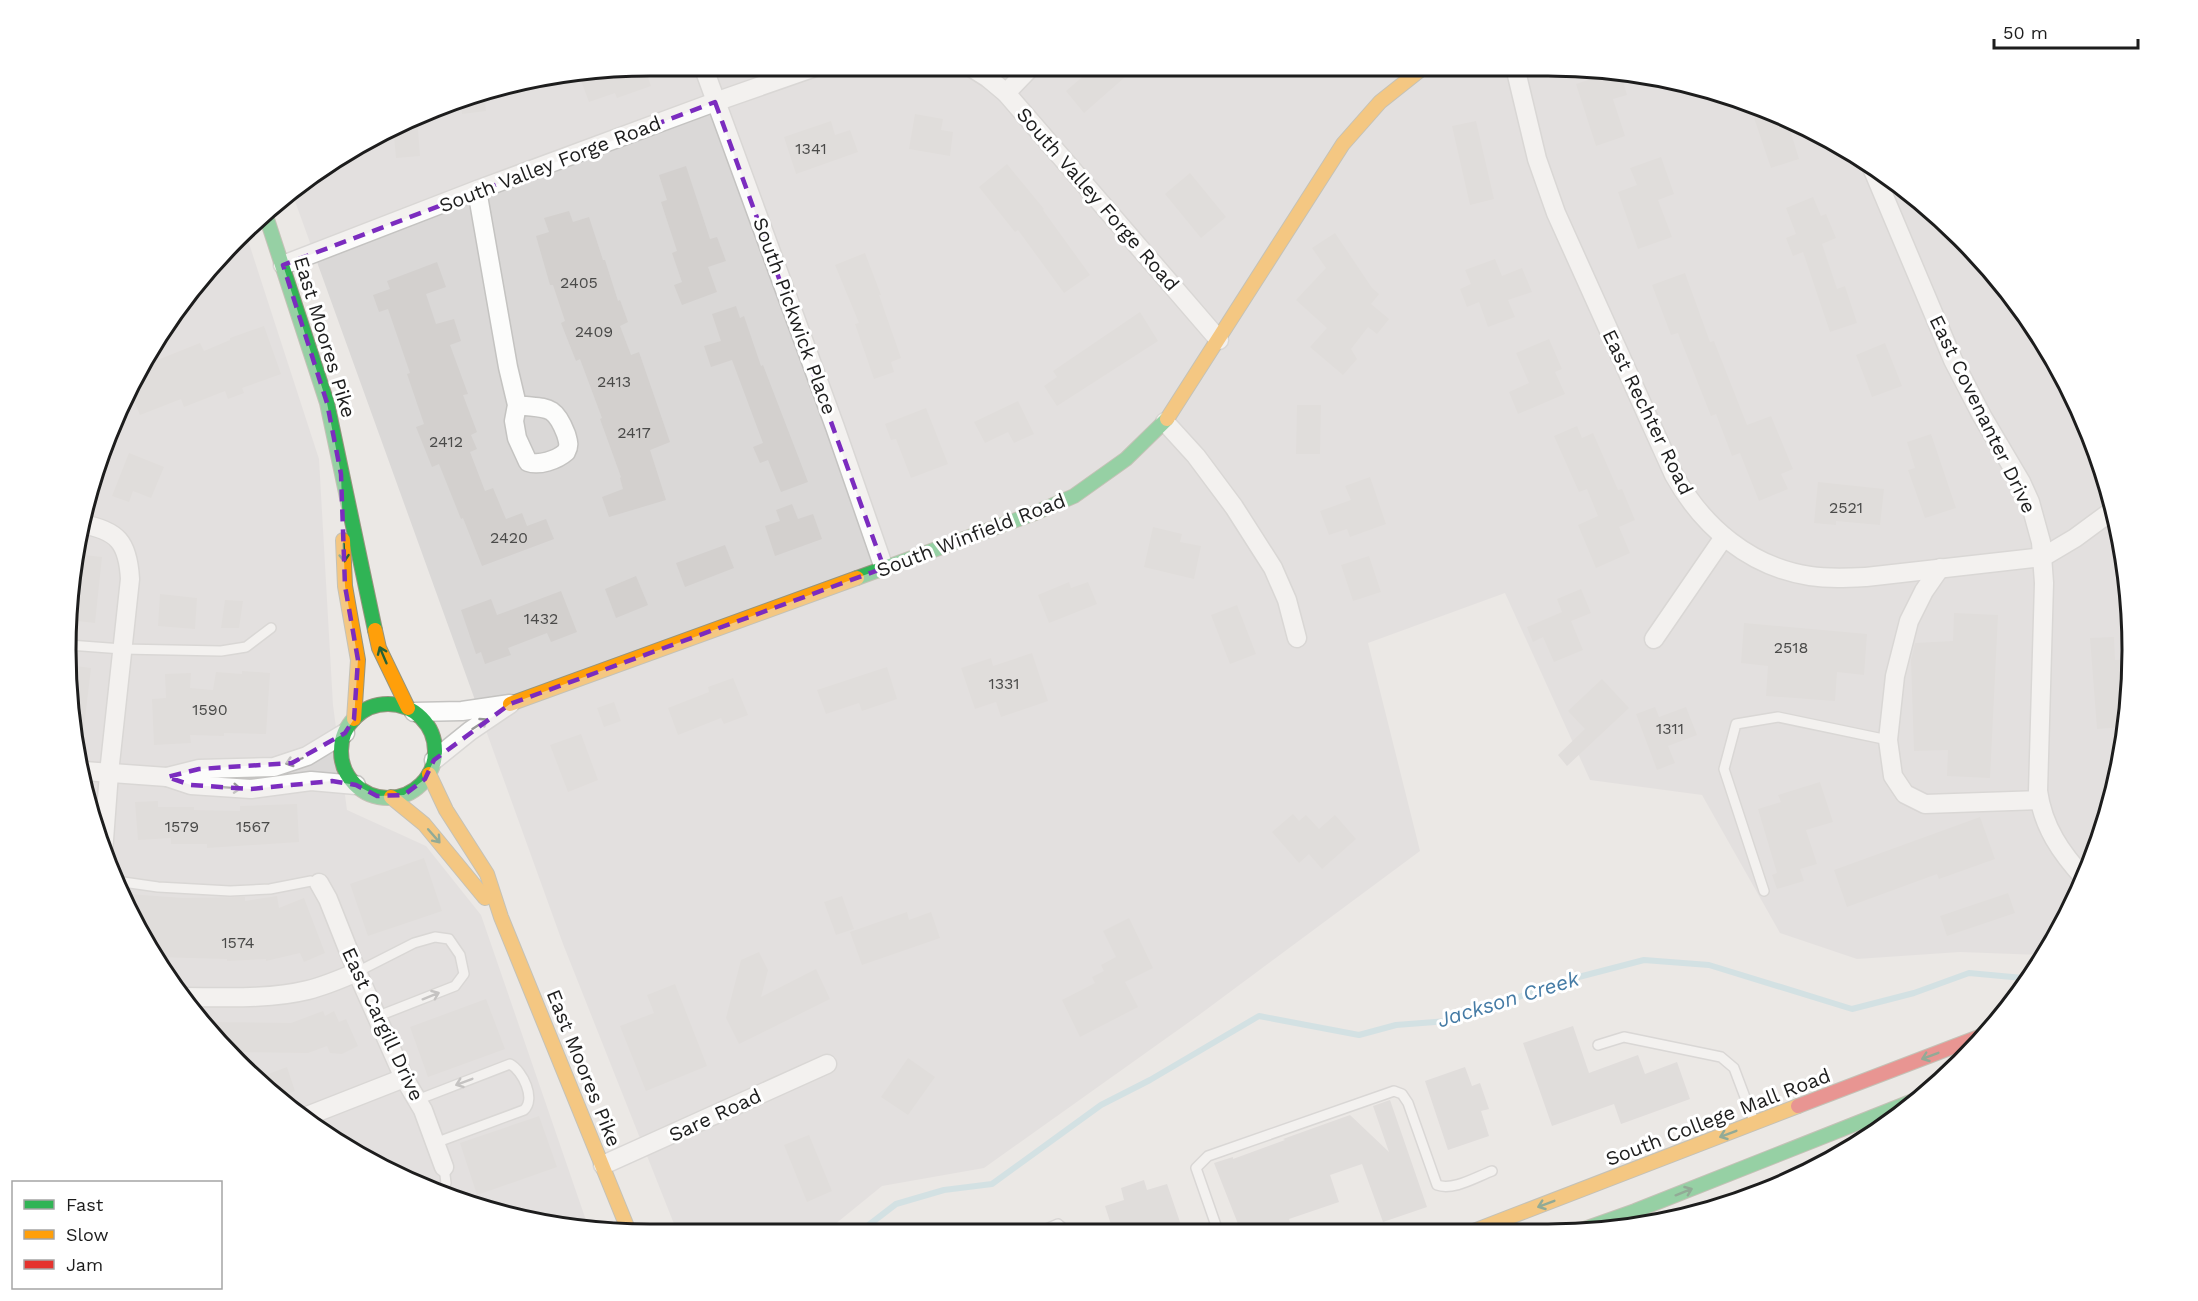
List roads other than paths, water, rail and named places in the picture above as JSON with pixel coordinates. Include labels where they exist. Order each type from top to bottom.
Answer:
[{"type":"main road","name":"South Winfield Road","points":[[510,704],[1006,524],[1065,501],[1083,491],[1151,438],[1165,422],[1343,144],[1374,109],[1410,76]]},
{"type":"main road","name":"East Moores Pike","points":[[268,223],[327,403],[379,648],[411,710]]},
{"type":"main road","name":"East Moores Pike","points":[[341,474],[345,586],[358,660],[349,726]]},
{"type":"main road","points":[[393,704],[411,710],[430,729],[434,744],[432,767],[416,788],[404,795],[391,797],[373,795],[356,785],[347,772],[342,756],[349,726],[365,710],[379,705],[393,704]]},
{"type":"main road","name":"East Moores Pike","points":[[432,767],[446,810],[487,874],[501,917],[626,1223]]},
{"type":"main road","name":"East Moores Pike","points":[[391,797],[424,824],[501,917]]},
{"type":"main road","name":"South College Mall Road","points":[[1495,1224],[1624,1180],[1755,1124],[1967,1042]]},
{"type":"main road","points":[[1606,1221],[1893,1109]]},
{"type":"street","name":"South Pickwick Place","points":[[706,76],[836,427],[884,568]]},
{"type":"street","name":"South Valley Forge Road","points":[[283,265],[477,190],[789,76]]},
{"type":"street","name":"South Valley Forge Road","points":[[985,76],[1006,93],[1219,340]]},
{"type":"street","points":[[1006,93],[1022,76]]},
{"type":"street","name":"East Rechter Road","points":[[1517,76],[1537,159],[1556,213],[1674,476],[1699,513],[1725,537],[1760,561],[1811,577],[1866,577],[2043,556]]},
{"type":"street","name":"East Covenanter Drive","points":[[1878,181],[1953,360],[2030,502],[2038,528],[2043,556],[2037,783],[2044,817],[2058,848],[2078,871]]},
{"type":"street","points":[[477,190],[508,368],[517,405]]},
{"type":"street","points":[[1165,422],[1196,456],[1234,507],[1273,568],[1287,600],[1297,638]]},
{"type":"street","points":[[2043,556],[2075,538],[2105,516]]},
{"type":"street","points":[[91,527],[107,532],[121,540],[127,553],[130,579],[109,773],[105,830]]},
{"type":"street","points":[[1654,639],[1725,537]]},
{"type":"street","points":[[1940,568],[1924,591],[1909,621],[1895,676],[1888,740],[1893,776],[1905,794],[1925,804],[2039,800]]},
{"type":"street","name":"South Winfield Road","points":[[411,710],[462,711],[510,704]]},
{"type":"street","name":"South Winfield Road","points":[[432,767],[470,731],[510,704]]},
{"type":"street","points":[[167,777],[199,769],[274,767],[308,756],[349,726]]},
{"type":"street","points":[[90,771],[167,777],[191,785],[251,789],[311,781],[356,785]]},
{"type":"street","name":"East Cargill Drive","points":[[319,883],[328,899],[376,1017],[404,1078],[423,1110],[444,1167]]},
{"type":"street","points":[[193,997],[284,994],[307,990],[357,972]]},
{"type":"street","name":"Sare Road","points":[[603,1165],[827,1064]]},
{"type":"street","points":[[314,1115],[404,1078]]},
{"type":"lane","points":[[76,646],[221,651],[246,647],[271,628]]},
{"type":"lane","points":[[1764,891],[1724,769],[1736,724],[1778,717],[1888,740]]},
{"type":"lane","points":[[126,882],[158,887],[230,891],[270,889],[311,881],[319,883]]},
{"type":"lane","points":[[357,972],[414,943],[435,937],[449,939],[460,955],[464,974],[455,986],[376,1017]]},
{"type":"lane","points":[[1599,1045],[1624,1037],[1721,1057],[1734,1068],[1755,1124]]},
{"type":"lane","points":[[417,1100],[510,1064],[520,1072],[530,1099],[524,1110],[435,1143]]},
{"type":"lane","points":[[1215,1224],[1196,1168],[1208,1156],[1394,1091],[1402,1094],[1408,1103],[1437,1185],[1452,1186],[1492,1172]]},
{"type":"lane","points":[[444,1167],[445,1186]]},
{"type":"lane","points":[[1632,1212],[1642,1216]]},
{"type":"waterway","name":"Jackson Creek","points":[[870,1224],[896,1204],[944,1190],[992,1184],[1101,1105],[1150,1080],[1259,1016],[1359,1035],[1396,1025],[1448,1021],[1571,979],[1644,960],[1709,965],[1852,1009],[1914,993],[1969,973],[2019,978]]}]
